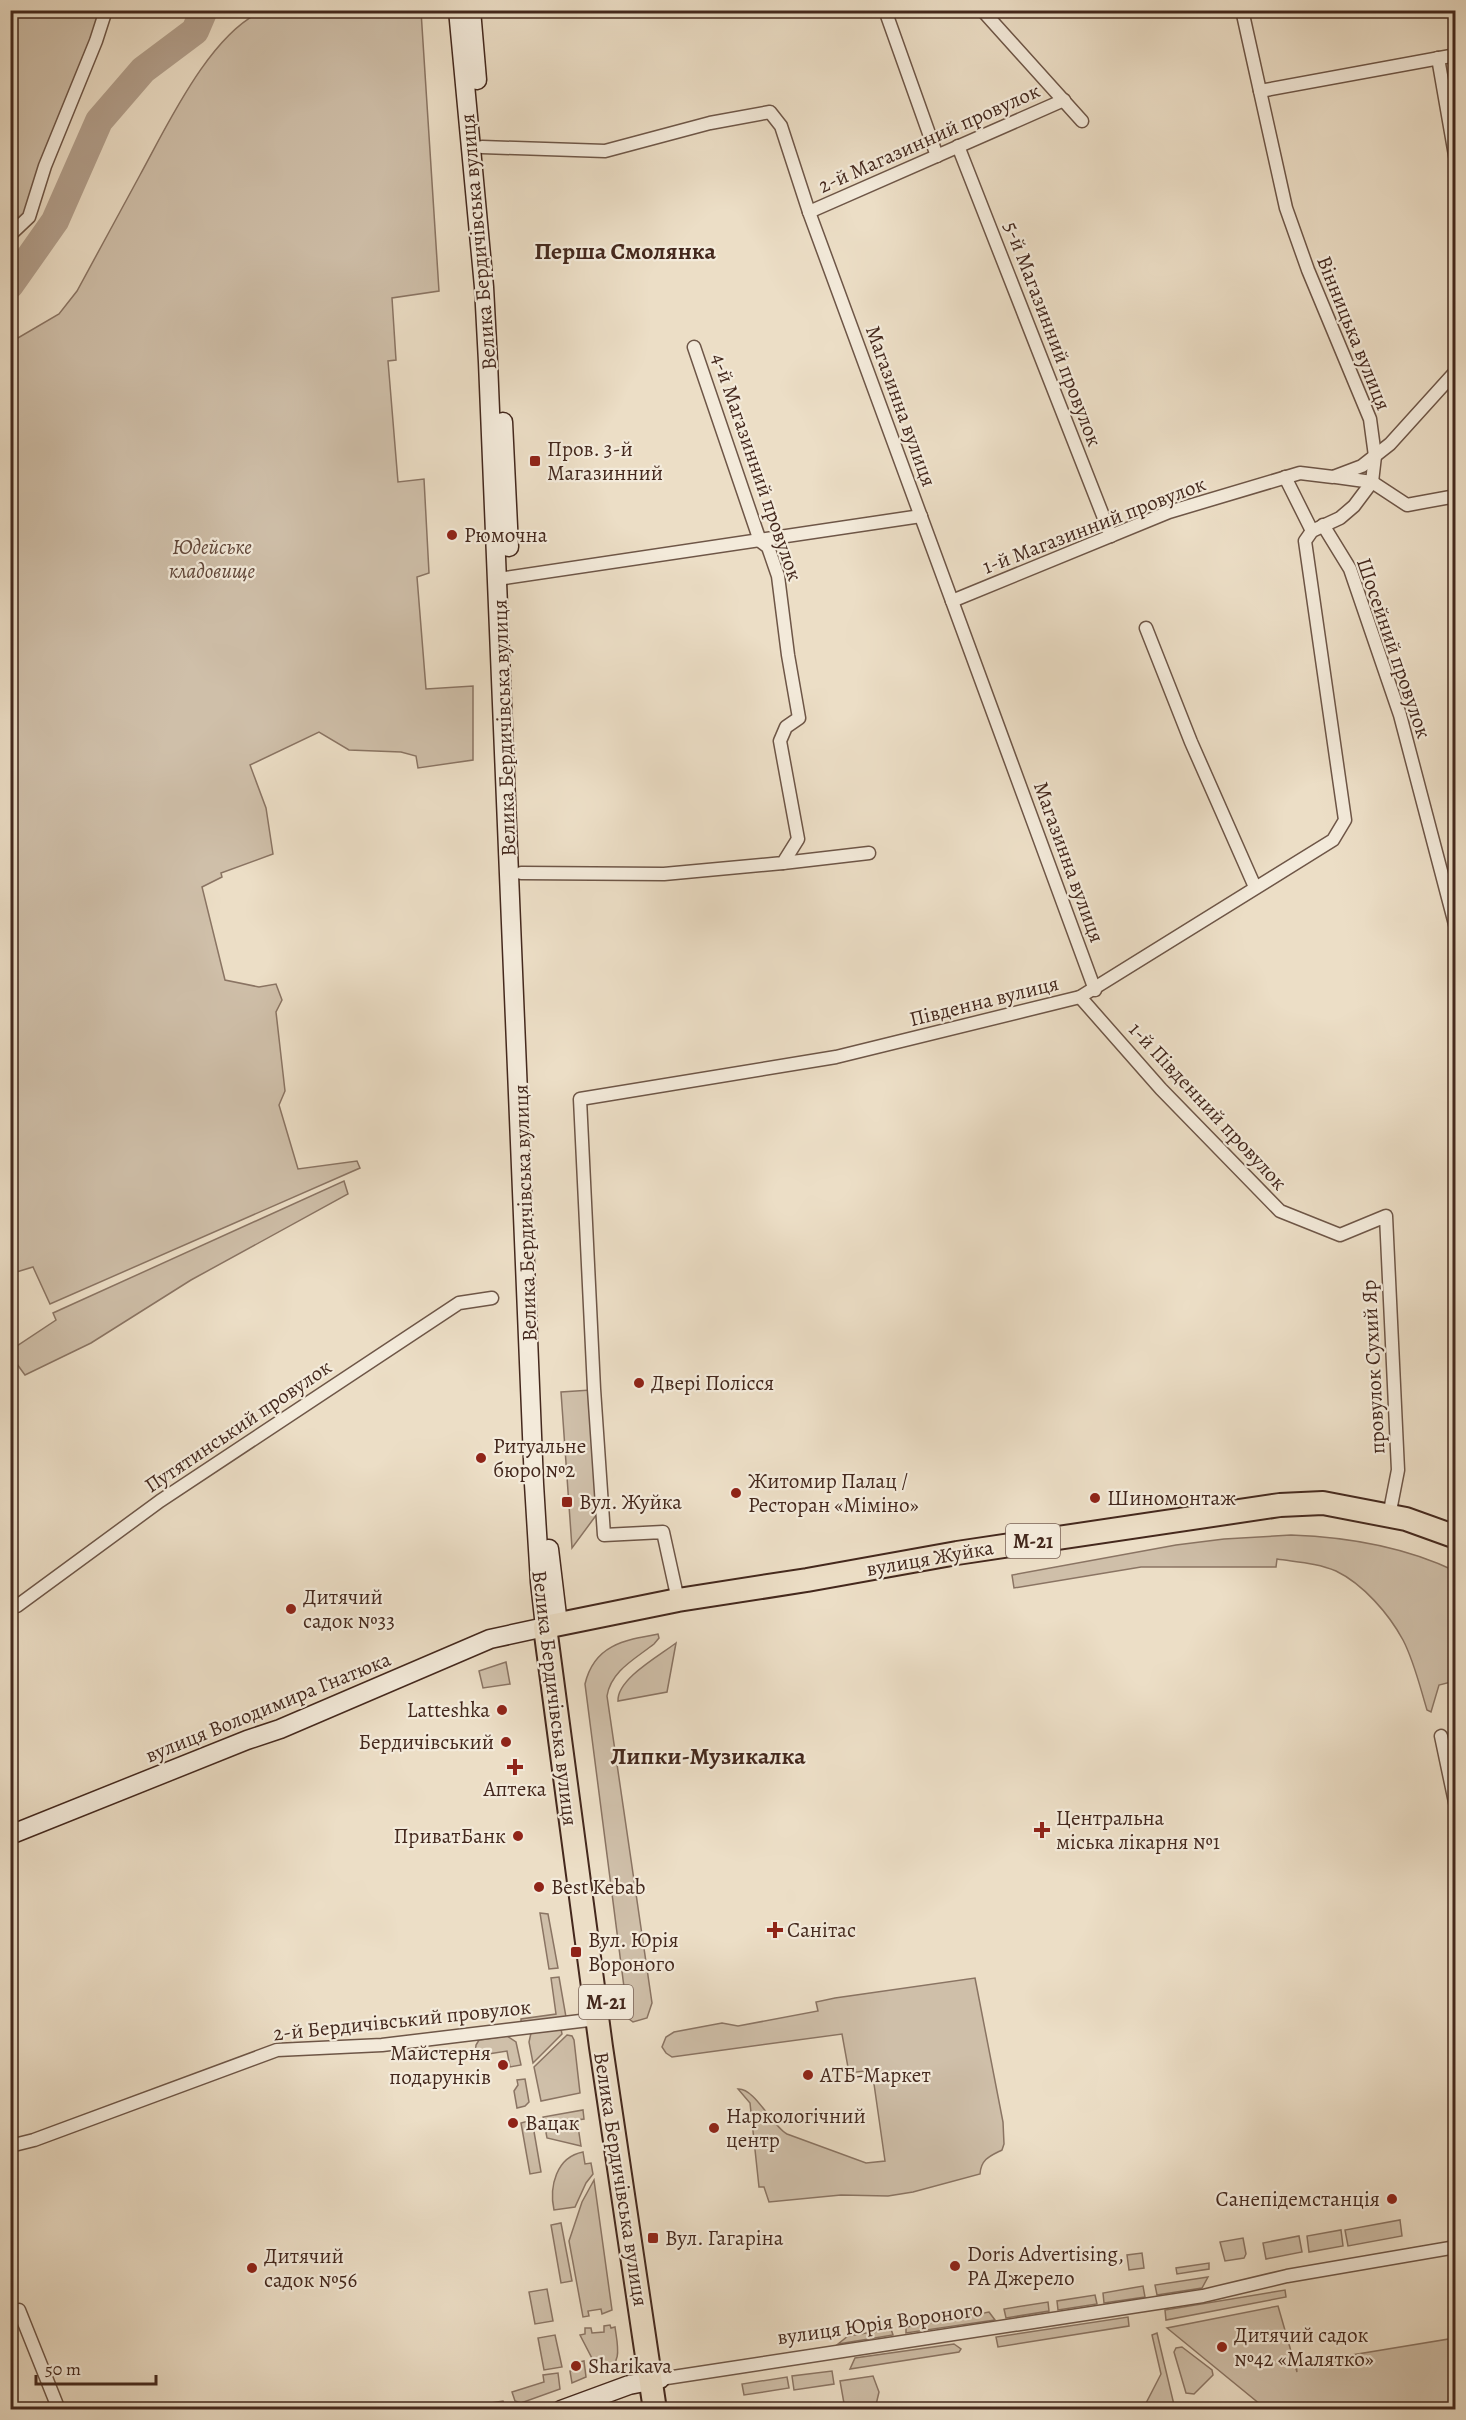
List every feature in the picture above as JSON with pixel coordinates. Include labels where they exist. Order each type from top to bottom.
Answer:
[{"type":"highway","name":"вулиця Жуйка","points":[[552,1626],[678,1600],[1120,1527],[1280,1505],[1323,1503],[1406,1519],[1455,1537]]},
{"type":"highway","name":"Велика Бердичівська вулиця","points":[[552,1626],[597,2019],[655,2379],[664,2409]]},
{"type":"highway","name":"Велика Бердичівська вулиця","points":[[552,1626],[616,2078],[655,2379],[655,2409]]},
{"type":"main road","name":"Велика Бердичівська вулиця","points":[[458,10],[484,287],[504,578],[521,873],[552,1626]]},
{"type":"main road","name":"Велика Бердичівська вулиця","points":[[471,10],[506,459],[504,578],[534,1484],[539,1571],[552,1626]]},
{"type":"main road","name":"вулиця Володимира Гнатюка","points":[[10,1835],[280,1729],[490,1639],[552,1626]]},
{"type":"main road","name":"вулиця Юрія Вороного","points":[[561,2409],[629,2385],[655,2379]]},
{"type":"street","points":[[10,235],[28,217],[45,166],[96,41],[106,10]]},
{"type":"street","points":[[885,10],[937,156]]},
{"type":"street","points":[[982,10],[1083,121]]},
{"type":"street","name":"Вінницька вулиця","points":[[1242,10],[1286,207],[1312,281],[1370,419],[1375,456],[1372,482]]},
{"type":"street","points":[[1260,91],[1455,55]]},
{"type":"street","points":[[1438,58],[1455,161]]},
{"type":"street","name":"2-й Магазинний провулок","points":[[809,212],[1064,100]]},
{"type":"street","name":"Магазинна вулиця","points":[[482,147],[605,151],[711,123],[770,112],[781,126],[809,212],[1095,990]]},
{"type":"street","name":"5-й Магазинний провулок","points":[[958,146],[1111,536]]},
{"type":"street","name":"4-й Магазинний провулок","points":[[694,347],[760,541],[768,547],[778,576],[788,656],[799,718],[786,727],[780,741],[798,839],[783,863]]},
{"type":"street","points":[[1334,477],[1362,466],[1390,444],[1455,370]]},
{"type":"street","name":"1-й Магазинний провулок","points":[[952,601],[1169,512],[1285,477],[1300,473],[1372,482]]},
{"type":"street","name":"Шосейний провулок","points":[[1285,477],[1318,528],[1350,569],[1400,715],[1455,927]]},
{"type":"street","points":[[1318,528],[1340,518],[1372,482],[1407,505],[1455,496]]},
{"type":"street","points":[[504,578],[921,516]]},
{"type":"street","name":"Південна вулиця","points":[[678,1600],[663,1532],[604,1535],[594,1389],[580,1099],[836,1057],[1080,997],[1095,990],[1255,887],[1333,840],[1345,820],[1326,680],[1306,563],[1305,541],[1318,528]]},
{"type":"street","points":[[1146,628],[1191,742],[1255,887]]},
{"type":"street","points":[[521,873],[664,874],[869,853]]},
{"type":"street","name":"1-й Південний провулок","points":[[1080,997],[1161,1089],[1280,1211],[1340,1235],[1386,1216]]},
{"type":"street","name":"провулок Сухий Яр","points":[[1386,1216],[1398,1470],[1389,1516]]},
{"type":"street","name":"Путятинський провулок","points":[[17,1606],[160,1501],[459,1303],[492,1298]]},
{"type":"street","points":[[1441,1736],[1455,1807]]},
{"type":"street","name":"2-й Бердичівський провулок","points":[[10,2146],[33,2140],[277,2050],[382,2045],[597,2019]]},
{"type":"street","name":"вулиця Юрія Вороного","points":[[655,2379],[1203,2296],[1287,2276],[1455,2247]]},
{"type":"street","points":[[10,2313],[20,2310],[60,2409]]},
{"type":"green space","name":"Юдейське кладовище","points":[[265,10],[421,11],[439,291],[392,298],[396,360],[388,361],[398,482],[424,479],[429,573],[417,577],[426,689],[473,686],[473,760],[418,768],[416,756],[401,752],[349,750],[319,732],[250,765],[266,808],[273,854],[221,873],[222,877],[202,887],[225,980],[259,987],[276,984],[282,1000],[276,1012],[285,1091],[279,1105],[298,1169],[357,1161],[360,1168],[50,1304],[33,1267],[10,1274],[11,342],[59,314],[77,291],[192,82],[226,38],[245,21]]},
{"type":"green space","points":[[11,11],[105,11],[26,222],[11,239]]},
{"type":"green space","points":[[344,1181],[348,1194],[191,1280],[91,1343],[25,1375],[14,1360],[11,1361],[11,1350],[56,1320],[53,1313]]},
{"type":"green space","points":[[591,1390],[600,1510],[572,1548],[561,1392]]},
{"type":"green space","points":[[1291,1535],[1375,1544],[1415,1555],[1455,1571],[1455,1681],[1439,1685],[1431,1712],[1427,1710],[1407,1648],[1390,1620],[1356,1584],[1329,1568],[1277,1559],[1276,1567],[1141,1567],[1014,1588],[1012,1575],[1176,1545],[1224,1539]]},
{"type":"green space","points":[[658,1634],[659,1638],[654,1644],[632,1660],[613,1679],[607,1696],[652,2003],[647,2018],[633,2022],[628,2018],[585,1684],[589,1671],[603,1653],[622,1642]]},
{"type":"green space","points":[[676,1643],[667,1692],[618,1701],[624,1684],[631,1676]]},
{"type":"green space","points":[[506,1662],[510,1684],[483,1688],[479,1671]]},
{"type":"green space","points":[[540,1913],[548,1914],[558,1968],[549,1969]]},
{"type":"green space","points":[[559,1977],[566,2017],[521,2022],[521,2019],[556,2014],[551,1978]]},
{"type":"green space","points":[[975,1978],[1003,2122],[1004,2144],[1002,2150],[984,2161],[980,2174],[913,2192],[888,2196],[841,2195],[769,2202],[764,2187],[759,2187],[750,2103],[738,2089],[751,2094],[787,2134],[866,2163],[885,2161],[872,2070],[849,2073],[842,2034],[672,2057],[662,2047],[666,2037],[674,2032],[722,2023],[738,2026],[818,2011],[816,2002],[835,1998]]},
{"type":"green space","points":[[561,2029],[562,2034],[533,2063],[529,2042],[531,2033]]},
{"type":"green space","points":[[567,2035],[572,2036],[574,2040],[580,2093],[541,2101],[534,2067]]},
{"type":"green space","points":[[507,2036],[516,2042],[521,2065],[510,2067],[507,2051],[475,2056],[479,2040]]},
{"type":"green space","points":[[525,2079],[529,2102],[517,2108],[514,2091],[518,2085],[517,2080]]},
{"type":"green space","points":[[583,2110],[584,2119],[577,2120],[581,2146],[547,2138],[543,2117]]},
{"type":"green space","points":[[532,2120],[541,2172],[530,2174],[521,2123]]},
{"type":"green space","points":[[583,2152],[585,2164],[591,2163],[593,2174],[586,2183],[575,2207],[554,2210],[553,2192],[556,2174],[566,2160]]},
{"type":"green space","points":[[594,2180],[612,2310],[602,2314],[601,2309],[588,2311],[589,2316],[583,2317],[569,2241],[582,2202]]},
{"type":"green space","points":[[1400,2220],[1402,2236],[1348,2246],[1345,2230]]},
{"type":"green space","points":[[561,2223],[572,2281],[561,2283],[551,2225]]},
{"type":"green space","points":[[1341,2230],[1343,2246],[1309,2252],[1307,2236]]},
{"type":"green space","points":[[1299,2236],[1302,2252],[1266,2259],[1263,2243]]},
{"type":"green space","points":[[1243,2238],[1246,2254],[1244,2258],[1225,2261],[1220,2242]]},
{"type":"green space","points":[[1142,2253],[1144,2268],[1129,2270],[1127,2255]]},
{"type":"green space","points":[[1209,2263],[1209,2269],[1177,2274],[1176,2268]]},
{"type":"green space","points":[[1208,2277],[1202,2288],[1157,2295],[1155,2285]]},
{"type":"green space","points":[[1143,2286],[1145,2297],[1104,2303],[1103,2293]]},
{"type":"green space","points":[[547,2289],[553,2321],[535,2324],[529,2292]]},
{"type":"green space","points":[[1285,2290],[1286,2297],[1166,2320],[1165,2310]]},
{"type":"green space","points":[[1095,2295],[1097,2304],[1058,2310],[1057,2301]]},
{"type":"green space","points":[[1048,2302],[1049,2311],[1006,2318],[1004,2309]]},
{"type":"green space","name":"Дитячий садок №42 «Малятко»","points":[[1278,2306],[1297,2372],[1295,2357],[1309,2362],[1455,2338],[1455,2409],[1266,2409],[1167,2328]]},
{"type":"green space","points":[[989,2312],[995,2320],[906,2333],[906,2327]]},
{"type":"green space","points":[[1128,2317],[1129,2326],[998,2347],[996,2337]]},
{"type":"green space","points":[[610,2325],[611,2328],[615,2327],[618,2353],[614,2364],[603,2371],[596,2366],[580,2335],[585,2334],[585,2328],[591,2328],[592,2333],[604,2332],[604,2326]]},
{"type":"green space","points":[[891,2329],[893,2335],[838,2344],[848,2336]]},
{"type":"green space","points":[[1157,2333],[1175,2409],[1143,2409],[1161,2374],[1152,2335]]},
{"type":"green space","points":[[555,2335],[562,2367],[544,2370],[538,2338]]},
{"type":"green space","points":[[954,2344],[961,2349],[959,2352],[850,2369],[855,2358]]},
{"type":"green space","points":[[1182,2347],[1212,2370],[1213,2375],[1194,2394],[1186,2393],[1174,2352],[1176,2348]]},
{"type":"green space","points":[[584,2361],[586,2377],[572,2383],[570,2371],[580,2369],[579,2362]]},
{"type":"green space","points":[[832,2371],[834,2384],[794,2390],[792,2376]]},
{"type":"green space","points":[[558,2373],[560,2389],[521,2403],[515,2401],[512,2392],[544,2382],[543,2375]]},
{"type":"green space","points":[[873,2376],[879,2392],[875,2409],[845,2409],[840,2381]]},
{"type":"green space","points":[[787,2377],[789,2388],[744,2395],[742,2384]]},
{"type":"green space","points":[[503,2401],[505,2407],[498,2410],[458,2408]]},
{"type":"waterway","points":[[10,285],[55,221],[99,121],[143,70],[195,31],[204,10]]},
{"type":"place","name":"Пров. 3-й Магазинний","points":[[535,461]]},
{"type":"place","name":"Рюмочна","points":[[452,535]]},
{"type":"place","name":"Двері Полісся","points":[[639,1383]]},
{"type":"place","name":"Ритуальне бюро №2","points":[[481,1458]]},
{"type":"place","name":"Житомир Палац / Ресторан «Міміно»","points":[[736,1493]]},
{"type":"place","name":"Шиномонтаж","points":[[1095,1498]]},
{"type":"place","name":"Вул. Жуйка","points":[[567,1502]]},
{"type":"place","name":"Дитячий садок №33","points":[[291,1609]]},
{"type":"place","name":"Latteshka","points":[[502,1710]]},
{"type":"place","name":"Бердичівський","points":[[506,1742]]},
{"type":"place","name":"Аптека","points":[[515,1767]]},
{"type":"place","name":"Центральна міська лікарня №1","points":[[1042,1830]]},
{"type":"place","name":"ПриватБанк","points":[[518,1836]]},
{"type":"place","name":"Best Kebab","points":[[539,1887]]},
{"type":"place","name":"Санітас","points":[[775,1930]]},
{"type":"place","name":"Вул. Юрія Вороного","points":[[576,1952]]},
{"type":"place","name":"Майстерня подарунків","points":[[503,2065]]},
{"type":"place","name":"АТБ-Маркет","points":[[808,2075]]},
{"type":"place","name":"Вацак","points":[[513,2123]]},
{"type":"place","name":"Наркологічний центр","points":[[714,2128]]},
{"type":"place","name":"Санепідемстанція","points":[[1392,2199]]},
{"type":"place","name":"Вул. Гагаріна","points":[[653,2238]]},
{"type":"place","name":"Doris Advertising, РА Джерело","points":[[955,2266]]},
{"type":"place","name":"Дитячий садок №56","points":[[252,2268]]},
{"type":"place","name":"Дитячий садок №42 «Малятко»","points":[[1222,2347]]},
{"type":"place","name":"Sharikava","points":[[576,2366]]},
{"type":"district","name":"Перша Смолянка","points":[[625,251]]},
{"type":"district","name":"Липки-Музикалка","points":[[708,1756]]}]
